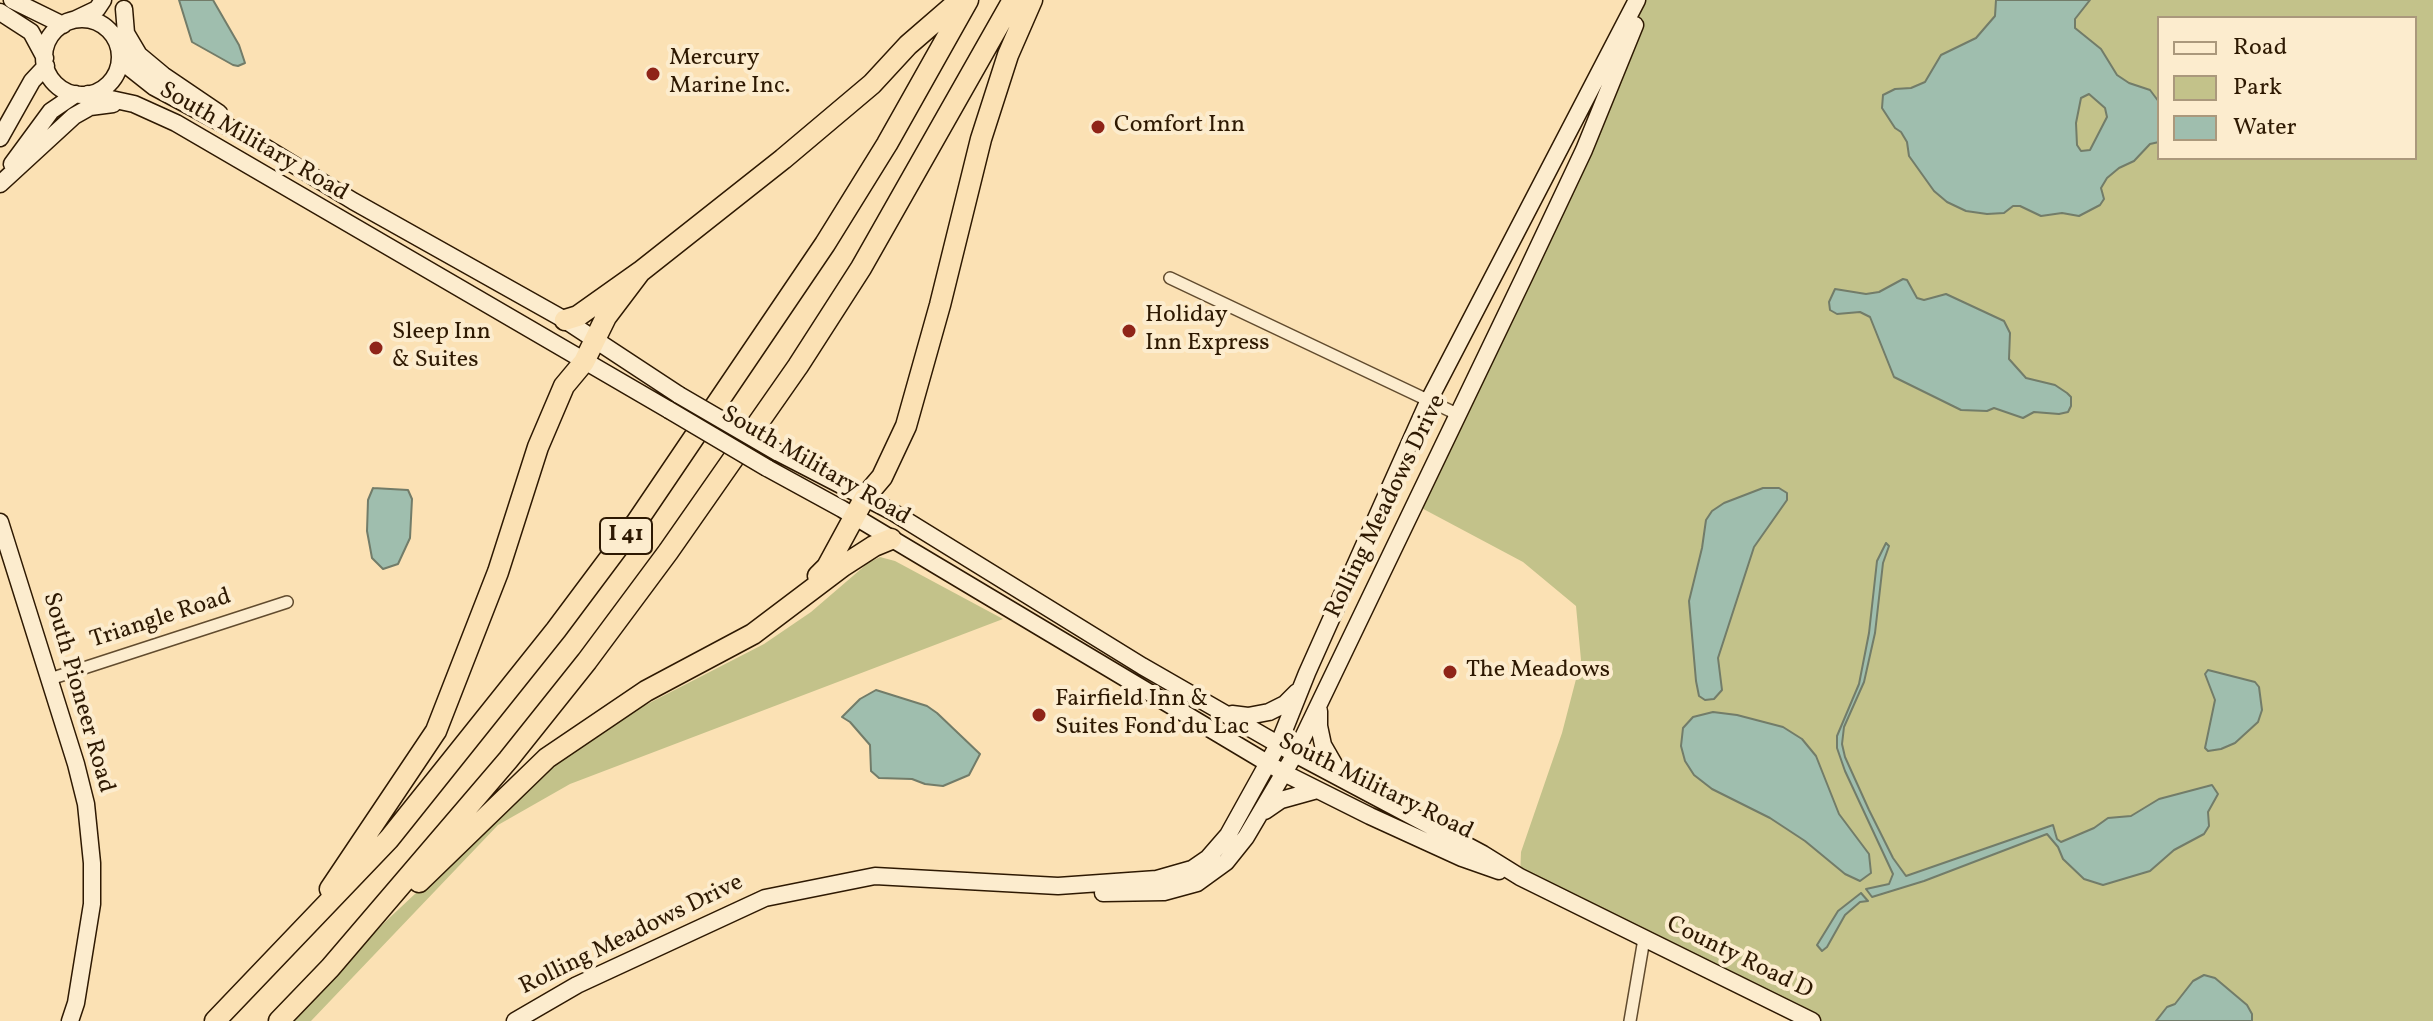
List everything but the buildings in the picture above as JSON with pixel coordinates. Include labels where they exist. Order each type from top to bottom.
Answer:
[{"type":"highway","points":[[565,320],[578,316],[640,272],[783,159],[872,84],[908,45],[960,0]]},
{"type":"highway","name":"I 41","points":[[215,1021],[389,839],[556,630],[636,523],[825,244],[887,144],[968,0]]},
{"type":"highway","name":"I 41","points":[[279,1021],[330,968],[508,760],[587,661],[677,539],[798,366],[861,268],[1013,0]]},
{"type":"highway","points":[[797,600],[827,567],[865,497],[882,477],[906,426],[981,139],[1008,55],[1032,0]]},
{"type":"highway","points":[[297,938],[436,731],[498,572],[538,447],[564,386],[584,362],[615,302],[640,272]]},
{"type":"highway","points":[[330,968],[547,758],[646,691],[753,634],[863,553],[891,539]]},
{"type":"main road","points":[[12,0],[70,22],[89,19],[101,24],[111,32],[119,47]]},
{"type":"main road","points":[[0,138],[45,62],[49,39],[70,22],[97,9],[103,0]]},
{"type":"main road","name":"Rolling Meadows Drive","points":[[1058,886],[1157,879],[1192,869],[1208,858],[1228,835],[1279,743],[1428,402],[1637,0]]},
{"type":"main road","name":"Rolling Meadows Drive","points":[[515,1021],[577,985],[765,898],[875,876],[1058,886],[1120,893],[1164,892],[1186,887],[1210,875],[1226,862],[1240,848],[1295,754],[1319,705],[1584,150],[1645,0]]},
{"type":"main road","points":[[0,183],[51,111],[109,84],[120,63],[125,4]]},
{"type":"main road","points":[[125,4],[127,36],[143,59],[255,141]]},
{"type":"main road","points":[[0,12],[31,32],[57,84],[82,94]]},
{"type":"main road","name":"South Military Road","points":[[119,47],[130,68],[148,84],[255,141],[353,201],[565,320],[679,395],[777,452],[865,497],[1142,666],[1520,877],[1644,939]]},
{"type":"main road","name":"South Military Road","points":[[82,94],[117,99],[176,123],[854,517],[1284,773],[1462,858],[1520,877]]},
{"type":"main road","points":[[0,183],[81,111],[108,104],[144,108]]},
{"type":"main road","name":"South Pioneer Road","points":[[0,522],[81,783],[92,863],[92,904],[76,1003],[70,1021]]},
{"type":"main road","points":[[1228,714],[1248,716],[1269,712],[1285,704],[1301,688]]},
{"type":"main road","points":[[1319,705],[1323,745],[1343,779]]},
{"type":"main road","points":[[1260,814],[1281,800],[1317,790]]},
{"type":"main road","name":"County Road D","points":[[1644,939],[1812,1021]]},
{"type":"street","points":[[1170,278],[1457,414]]},
{"type":"street","name":"Triangle Road","points":[[50,679],[287,602]]},
{"type":"street","points":[[1630,1021],[1644,939]]},
{"type":"green space","points":[[1645,0],[2433,0],[2433,1021],[1812,1021],[1520,877],[1521,852],[1562,733],[1581,660],[1576,606],[1523,562],[1414,504],[1584,150]]},
{"type":"green space","points":[[880,557],[895,561],[1003,619],[570,784],[498,825],[311,1021],[290,1021],[384,923],[548,769],[630,713],[764,644],[811,612],[868,563]]},
{"type":"water","points":[[179,0],[213,0],[239,45],[245,63],[233,65],[192,42]]},
{"type":"water","points":[[1996,0],[2090,0],[2075,19],[2075,28],[2101,49],[2117,75],[2150,90],[2157,99],[2157,142],[2150,144],[2134,161],[2107,178],[2101,188],[2104,199],[2100,205],[2079,216],[2062,213],[2041,216],[2020,206],[2013,206],[2004,213],[1987,214],[1966,211],[1947,202],[1934,191],[1909,156],[1907,142],[1882,108],[1883,95],[1925,82],[1941,55],[1976,38],[1995,16]],"holes":[[[2089,94],[2105,108],[2107,117],[2090,150],[2081,151],[2077,145],[2076,123],[2081,98]]]},
{"type":"water","points":[[1903,279],[1907,280],[1917,298],[1924,300],[1946,294],[2004,321],[2010,333],[2009,359],[2026,378],[2055,385],[2067,393],[2071,397],[2068,412],[2034,412],[2023,418],[1994,408],[1987,411],[1961,410],[1894,377],[1870,317],[1860,312],[1837,314],[1830,310],[1829,302],[1835,289],[1866,294],[1879,292]]},
{"type":"water","points":[[373,488],[408,490],[412,499],[410,538],[398,564],[383,569],[372,558],[367,531],[368,500]]},
{"type":"water","points":[[1763,488],[1779,488],[1787,493],[1787,500],[1754,547],[1718,658],[1722,690],[1714,699],[1705,700],[1699,696],[1696,681],[1689,601],[1706,520],[1712,511],[1724,503]]},
{"type":"water","points":[[1886,543],[1889,546],[1883,563],[1875,633],[1864,682],[1844,727],[1842,744],[1869,810],[1893,858],[1906,876],[2053,825],[2061,842],[2094,828],[2108,818],[2131,816],[2159,799],[2212,785],[2218,794],[2208,812],[2209,826],[2204,834],[2174,850],[2150,871],[2103,885],[2084,879],[2063,859],[2047,834],[1924,881],[1872,897],[1866,889],[1889,884],[1893,874],[1845,771],[1837,748],[1837,736],[1859,684],[1869,633],[1877,561]]},
{"type":"water","points":[[2208,670],[2255,682],[2259,687],[2262,710],[2258,722],[2235,743],[2208,751],[2205,748],[2215,700],[2205,674]]},
{"type":"water","points":[[876,690],[927,706],[937,713],[980,754],[969,775],[943,786],[912,779],[879,778],[871,771],[870,745],[842,717],[860,699]]},
{"type":"water","points":[[1713,712],[1783,727],[1802,739],[1816,756],[1839,814],[1869,854],[1871,873],[1860,881],[1845,874],[1805,841],[1770,818],[1712,789],[1694,775],[1685,761],[1681,746],[1683,728],[1693,717]]},
{"type":"water","points":[[1861,893],[1868,901],[1860,902],[1845,915],[1822,951],[1817,945],[1838,911]]},
{"type":"water","points":[[2204,975],[2215,978],[2247,1005],[2252,1021],[2156,1021],[2167,1007],[2175,1004],[2193,981]]},
{"type":"place","name":"Mercury Marine Inc.","points":[[653,74]]},
{"type":"place","name":"Comfort Inn","points":[[1098,127]]},
{"type":"place","name":"Holiday Inn Express","points":[[1129,331]]},
{"type":"place","name":"Sleep Inn & Suites","points":[[376,348]]},
{"type":"place","name":"The Meadows","points":[[1450,672]]},
{"type":"place","name":"Fairfield Inn & Suites Fond du Lac","points":[[1039,715]]}]
